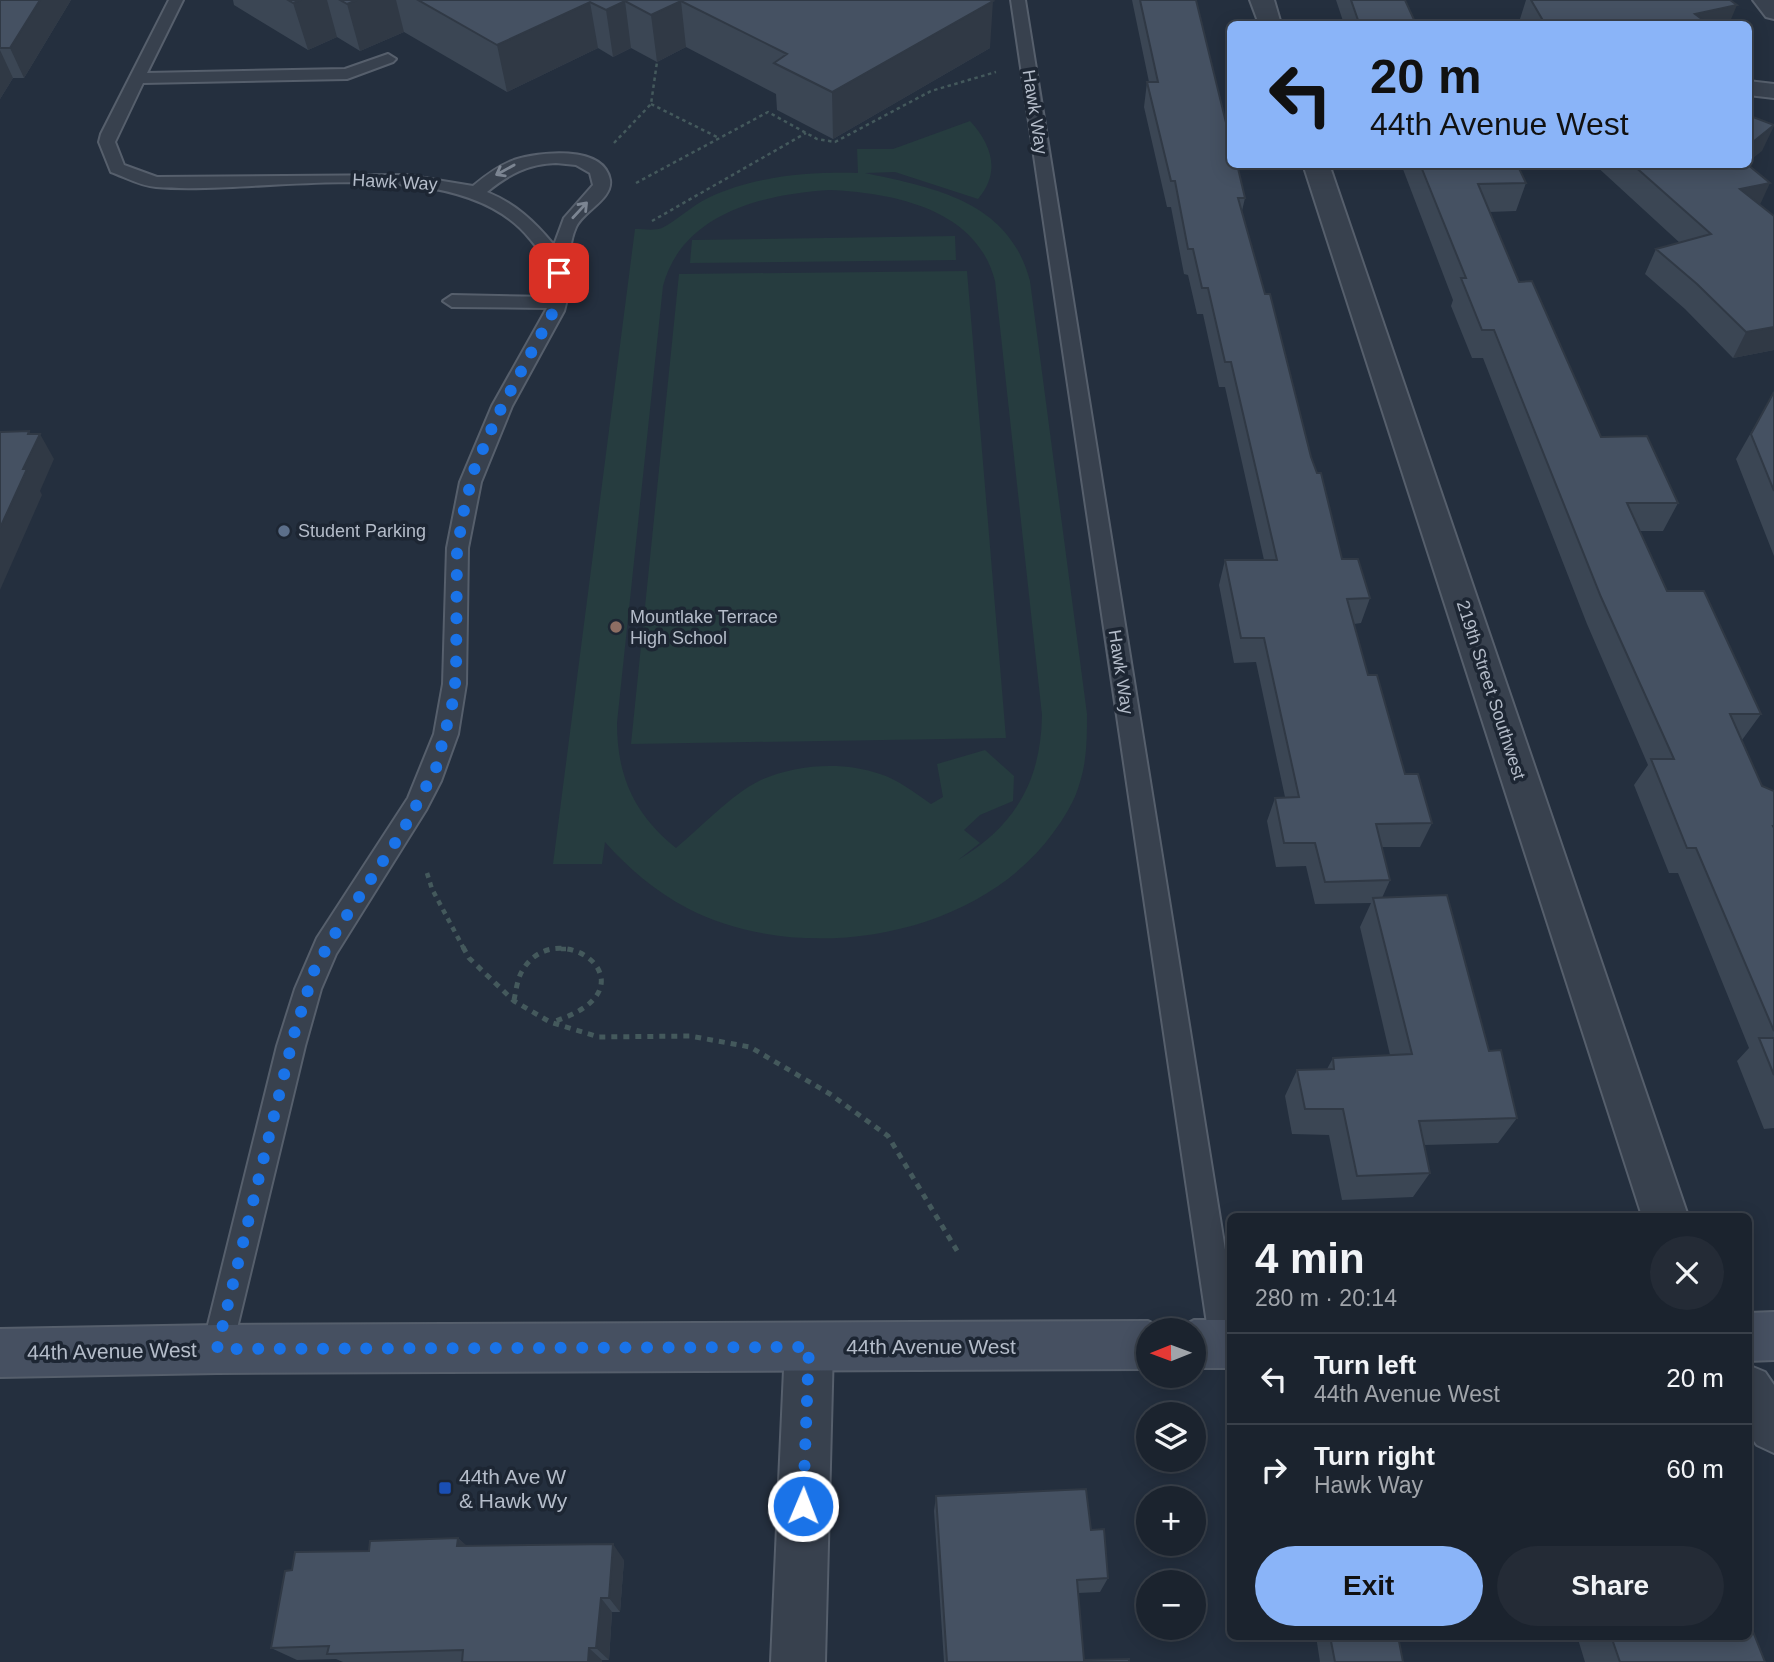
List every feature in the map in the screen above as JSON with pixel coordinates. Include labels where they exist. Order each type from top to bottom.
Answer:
[{"type":"main road","points":[[1752,1337],[1774,1336]]},
{"type":"main road","name":"44th Avenue West","points":[[0,1353],[217,1349],[1136,1345]]},
{"type":"street","points":[[1262,0],[1269,21]]},
{"type":"street","points":[[1765,0],[1774,12]]},
{"type":"street","points":[[1752,89],[1774,91]]},
{"type":"street","name":"219th Street Southwest","points":[[1317,168],[1664,1213]]},
{"type":"street","points":[[798,1662],[809,1347]]},
{"type":"street","points":[[1752,1395],[1774,1428]]},
{"type":"lane","name":"Hawk Way","points":[[176,0],[107,142],[117,168],[155,182],[404,179],[455,186],[497,203],[523,219],[548,249],[559,273]]},
{"type":"lane","name":"Hawk Way","points":[[1018,0],[1216,1344]]},
{"type":"lane","points":[[136,78],[347,74],[388,59]]},
{"type":"lane","points":[[217,1349],[294,1034],[315,968],[420,802],[436,768],[447,731],[456,675],[457,550],[474,470],[505,399],[558,303],[564,236],[569,223],[576,212],[600,191],[602,184],[601,177],[592,165],[558,158],[522,162],[496,175],[475,193]]},
{"type":"lane","points":[[452,301],[558,303]]},
{"type":"path","points":[[608,149],[651,104],[657,62]]},
{"type":"path","points":[[632,185],[768,112],[817,139],[835,142],[932,91],[996,72]]},
{"type":"path","points":[[651,104],[719,138]]},
{"type":"path","points":[[652,221],[807,133]]},
{"type":"path","points":[[426,873],[432,890],[469,958],[514,1001],[550,1022],[599,1037],[690,1037],[750,1047],[830,1094],[888,1136],[959,1254]]},
{"type":"path","points":[[514,1001],[521,972],[538,956],[556,949],[578,950],[594,960],[601,979],[595,1001],[576,1016],[550,1022]]},
{"type":"green space","points":[[970,121],[984,140],[991,159],[990,179],[978,199],[895,172],[865,173],[942,193],[987,216],[1005,232],[1020,254],[1030,281],[1087,714],[1085,757],[1075,796],[1053,833],[1020,869],[979,898],[933,919],[884,932],[832,938],[781,936],[732,926],[687,908],[643,879],[605,842],[602,864],[553,864],[635,229],[662,228],[702,201],[762,180],[819,173],[858,173],[857,149],[893,149]],"holes":[[[830,190],[906,201],[952,221],[971,237],[985,257],[995,281],[1042,715],[1036,761],[1021,800],[1009,817],[978,847],[958,860],[980,843],[964,830],[980,815],[1013,801],[1014,776],[985,750],[937,764],[943,797],[931,804],[894,780],[851,767],[819,766],[773,775],[738,794],[676,848],[649,822],[631,793],[620,760],[617,723],[663,286],[673,261],[688,241],[729,212],[779,196]]]},
{"type":"green space","points":[[955,236],[956,260],[690,263],[692,240]]},
{"type":"green space","points":[[967,271],[1006,738],[631,744],[679,274]]},
{"type":"building","points":[[0,0],[40,0],[10,48],[0,48]]},
{"type":"building","points":[[340,0],[357,0],[347,4]]},
{"type":"building","points":[[418,0],[993,1],[832,92],[774,63],[787,54],[681,1],[651,15],[625,1],[606,10],[590,2],[497,45]]},
{"type":"building","points":[[1140,0],[1196,0],[1227,127],[1227,168],[1238,168],[1245,198],[1238,198],[1265,294],[1270,294],[1311,457],[1317,473],[1321,473],[1342,559],[1358,559],[1370,598],[1347,599],[1368,675],[1377,675],[1405,774],[1418,774],[1432,823],[1376,824],[1390,880],[1325,882],[1315,843],[1284,843],[1275,798],[1299,797],[1264,638],[1241,638],[1225,560],[1277,560],[1231,362],[1225,362],[1208,288],[1202,288],[1193,249],[1188,249],[1175,181],[1171,181],[1147,82],[1158,82]]},
{"type":"building","points":[[1351,0],[1405,0],[1415,21],[1362,21],[1358,20]]},
{"type":"building","points":[[1531,0],[1730,0],[1737,5],[1695,14],[1703,20],[1698,21],[1543,21]]},
{"type":"building","points":[[1752,117],[1774,125],[1752,143]]},
{"type":"building","points":[[1422,168],[1519,168],[1526,183],[1478,184],[1519,282],[1532,281],[1601,437],[1647,436],[1678,503],[1627,503],[1667,591],[1704,591],[1761,714],[1730,714],[1762,786],[1774,791],[1774,1031],[1696,848],[1687,848],[1651,759],[1674,759],[1601,597],[1494,330],[1482,330],[1461,278],[1466,278]]},
{"type":"building","points":[[1637,168],[1752,168],[1770,183],[1740,189],[1774,216],[1774,327],[1746,332],[1656,249],[1711,234]]},
{"type":"building","points":[[1774,392],[1774,491],[1751,434]]},
{"type":"building","points":[[29,431],[28,434],[40,434],[0,528],[0,432]]},
{"type":"building","points":[[1447,895],[1489,1051],[1501,1050],[1517,1118],[1419,1121],[1430,1173],[1357,1176],[1343,1109],[1305,1109],[1297,1070],[1334,1069],[1333,1058],[1412,1054],[1373,898]]},
{"type":"building","points":[[1759,1038],[1774,1038],[1774,1075]]},
{"type":"building","points":[[1086,1489],[1091,1530],[1104,1529],[1108,1578],[1077,1580],[1084,1660],[1129,1659],[1129,1662],[947,1662],[936,1496]]},
{"type":"building","points":[[458,1538],[457,1546],[613,1544],[609,1598],[601,1598],[596,1648],[589,1648],[588,1662],[462,1662],[463,1650],[327,1654],[329,1646],[271,1648],[285,1571],[292,1570],[295,1552],[369,1551],[370,1541]]},
{"type":"building","points":[[1752,1629],[1765,1662],[1620,1662],[1612,1640],[1752,1640]]},
{"type":"building","points":[[1331,1640],[1399,1640],[1403,1662],[1335,1662]]},
{"type":"place","name":"Student Parking","points":[[284,531]]},
{"type":"place","name":"Mountlake Terrace High School","points":[[616,627]]},
{"type":"place","name":"44th Ave W & Hawk Wy","points":[[445,1488]]},
{"type":"route","points":[[559,273],[558,303],[497,416],[474,470],[464,510],[457,550],[456,675],[447,731],[436,768],[401,834],[315,968],[294,1034],[217,1349],[809,1347],[803,1506]]}]
